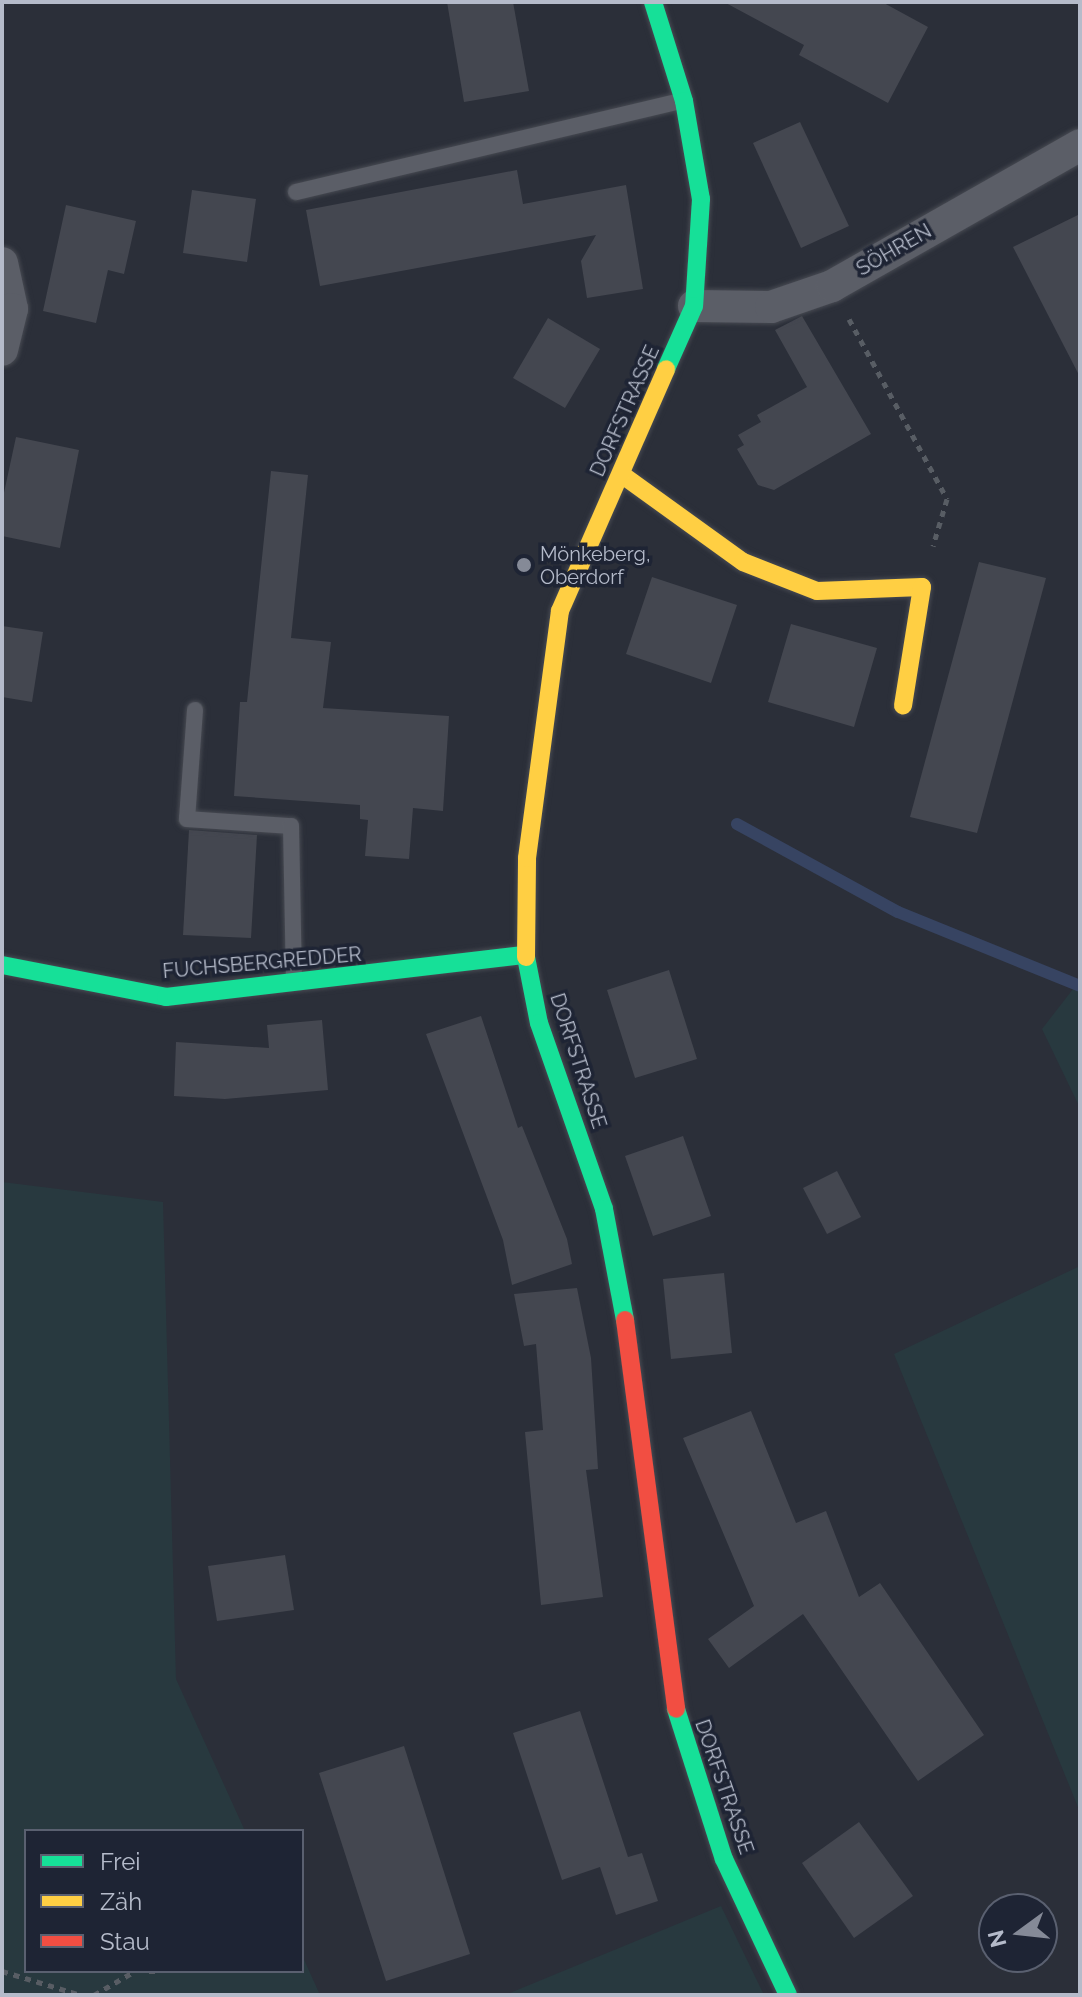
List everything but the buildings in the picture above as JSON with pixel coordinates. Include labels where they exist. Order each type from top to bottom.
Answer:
[{"type":"street","name":"DORFSTRASSE","points":[[653,2],[684,101],[701,199],[694,306],[560,611],[527,858],[526,955],[539,1023],[604,1209],[624,1316],[678,1726],[724,1859],[788,1995]]},
{"type":"street","name":"SÖHREN","points":[[694,306],[771,307],[832,286],[1080,145]]},
{"type":"street","points":[[2,263],[12,309],[2,350]]},
{"type":"street","points":[[621,474],[743,562],[817,591],[922,587],[903,705]]},
{"type":"street","name":"FUCHSBERGREDDER","points":[[2,965],[166,997],[526,955]]},
{"type":"lane","points":[[296,192],[684,101]]},
{"type":"lane","points":[[195,710],[187,819],[291,826],[294,984]]},
{"type":"path","points":[[832,286],[947,499],[922,587]]},
{"type":"path","points":[[2,1971],[81,1995]]},
{"type":"path","points":[[94,1995],[132,1973]]},
{"type":"shaded area","points":[[1080,980],[1080,1108],[1042,1029]]},
{"type":"shaded area","points":[[2,1182],[163,1202],[176,1679],[244,1829],[24,1829],[24,1973],[304,1973],[304,1959],[320,1995],[2,1995]]},
{"type":"shaded area","points":[[1080,1266],[1080,1812],[894,1354]]},
{"type":"shaded area","points":[[721,1906],[764,1995],[505,1995]]},
{"type":"waterway","points":[[737,824],[898,912],[1080,986]]},
{"type":"traffic: fast","points":[[653,2],[684,101],[701,199],[694,306],[666,369]]},
{"type":"traffic: fast","points":[[2,965],[166,997],[526,955]]},
{"type":"traffic: fast","points":[[526,957],[539,1023],[604,1209],[625,1320]]},
{"type":"traffic: fast","points":[[676,1709],[724,1859],[788,1995]]},
{"type":"traffic: slow","points":[[526,957],[527,858],[560,611],[666,369]]},
{"type":"traffic: slow","points":[[621,474],[743,562],[817,591],[922,587],[903,705]]},
{"type":"traffic: jam","points":[[625,1320],[676,1709]]},
{"type":"place","name":"Mönkeberg, Oberdorf","points":[[524,565]]}]
